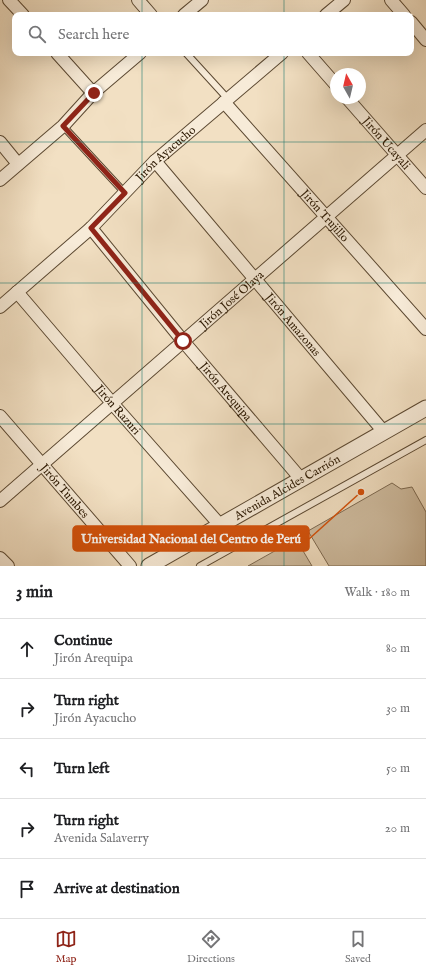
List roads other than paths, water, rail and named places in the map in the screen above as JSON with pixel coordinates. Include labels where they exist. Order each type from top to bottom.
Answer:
[{"type":"street","points":[[9,0],[20,12]]},
{"type":"street","points":[[138,0],[148,12]]},
{"type":"street","points":[[188,12],[202,0]]},
{"type":"street","points":[[330,12],[344,0]]},
{"type":"street","points":[[391,0],[401,12]]},
{"type":"street","points":[[414,26],[426,40]]},
{"type":"street","points":[[60,56],[94,93]]},
{"type":"street","points":[[0,180],[63,126],[94,93],[137,56]]},
{"type":"street","name":"Jirón Ayacucho","points":[[0,307],[91,228],[155,161],[278,56]]},
{"type":"street","points":[[311,56],[330,79]]},
{"type":"street","name":"Jirón Trujillo","points":[[226,101],[426,330]]},
{"type":"street","name":"Jirón Ucayali","points":[[352,104],[426,188]]},
{"type":"street","name":"Jirón José Olaya","points":[[0,501],[426,130]]},
{"type":"street","points":[[0,142],[18,164]]},
{"type":"street","name":"Jirón Amazonas","points":[[155,161],[384,432]]},
{"type":"street","name":"Jirón Arequipa","points":[[91,228],[183,341],[301,479]]},
{"type":"street","name":"Jirón Razuri","points":[[17,292],[112,403],[220,525]]},
{"type":"street","name":"Avenida Alcides Carrión","points":[[149,566],[426,408]]},
{"type":"street","name":"Jirón Tumbes","points":[[0,416],[130,566]]},
{"type":"street","points":[[0,558],[8,566]]},
{"type":"lane","name":"Jirón Trujillo","points":[[188,56],[226,101]]},
{"type":"lane","points":[[63,126],[125,193]]},
{"type":"lane","points":[[200,566],[426,440]]},
{"type":"place","name":"Universidad Nacional del Centro de Perú","points":[[361,492]]}]
